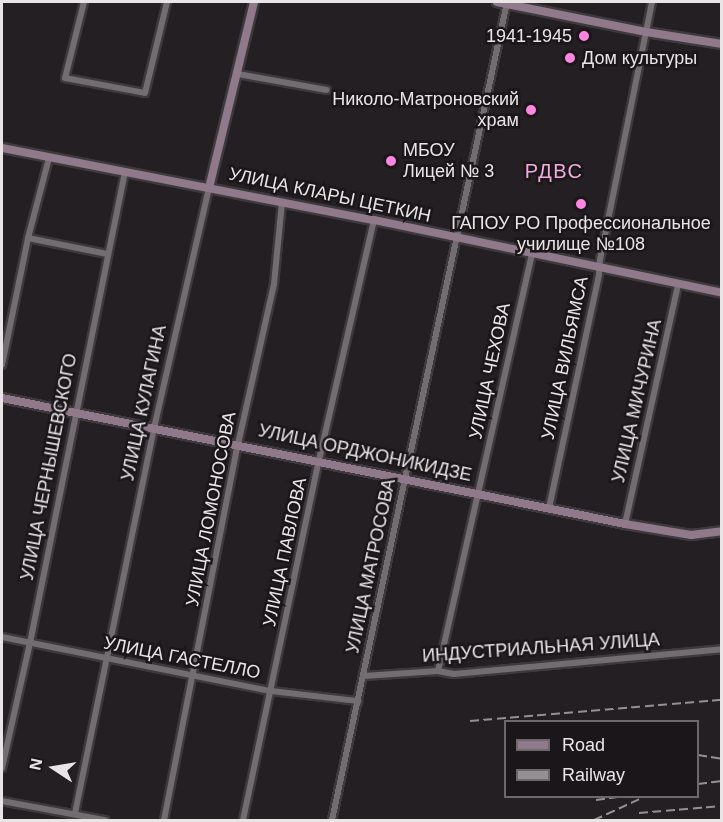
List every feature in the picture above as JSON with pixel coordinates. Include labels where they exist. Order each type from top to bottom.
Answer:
[{"type":"street","points":[[84,2],[66,78],[145,93],[166,2]]},
{"type":"street","name":"УЛИЦА КУЛАГИНА","points":[[75,813],[154,428],[254,2]]},
{"type":"street","points":[[503,2],[646,32],[722,44]]},
{"type":"street","name":"УЛИЦА МАТРОСОВА","points":[[332,820],[457,238],[503,2]]},
{"type":"street","name":"УЛИЦА ВИЛЬЯМСА","points":[[549,508],[652,2]]},
{"type":"street","points":[[238,74],[327,90]]},
{"type":"street","name":"УЛИЦА КЛАРЫ ЦЕТКИН","points":[[2,148],[374,220],[722,293]]},
{"type":"street","points":[[2,365],[28,238],[49,158]]},
{"type":"street","name":"УЛИЦА ЧЕРНЫШЕВСКОГО","points":[[2,768],[30,643],[75,411],[125,173]]},
{"type":"street","name":"УЛИЦА ЛОМОНОСОВА","points":[[164,820],[238,444],[274,284],[282,202]]},
{"type":"street","name":"УЛИЦА ПАВЛОВА","points":[[243,820],[319,460],[374,220]]},
{"type":"street","points":[[28,238],[107,254]]},
{"type":"street","name":"УЛИЦА ЧЕХОВА","points":[[438,671],[532,254]]},
{"type":"street","name":"УЛИЦА МИЧУРИНА","points":[[625,524],[678,284]]},
{"type":"street","name":"УЛИЦА ОРДЖОНИКИДЗЕ","points":[[2,398],[319,460],[625,524],[691,535],[722,531]]},
{"type":"street","name":"УЛИЦА ГАСТЕЛЛО","points":[[2,637],[271,691],[358,701]]},
{"type":"street","name":"ИНДУСТРИАЛЬНАЯ УЛИЦА","points":[[364,676],[438,671],[454,674],[722,649]]},
{"type":"street","points":[[2,801],[105,820]]},
{"type":"railway","points":[[470,721],[722,700]]},
{"type":"railway","points":[[699,755],[722,759]]},
{"type":"railway","points":[[699,784],[722,781]]},
{"type":"railway","points":[[596,800],[610,798]]},
{"type":"railway","points":[[594,820],[642,798]]},
{"type":"railway","points":[[639,813],[722,806]]},
{"type":"place","name":"1941-1945","points":[[584,36]]},
{"type":"place","name":"Дом культуры","points":[[570,58]]},
{"type":"place","name":"Николо-Матроновский храм","points":[[531,110]]},
{"type":"place","name":"МБОУ Лицей № 3","points":[[391,161]]},
{"type":"place","name":"ГАПОУ РО Профессиональное училище №108","points":[[581,204]]},
{"type":"district","name":"РДВС","points":[[554,171]]}]
